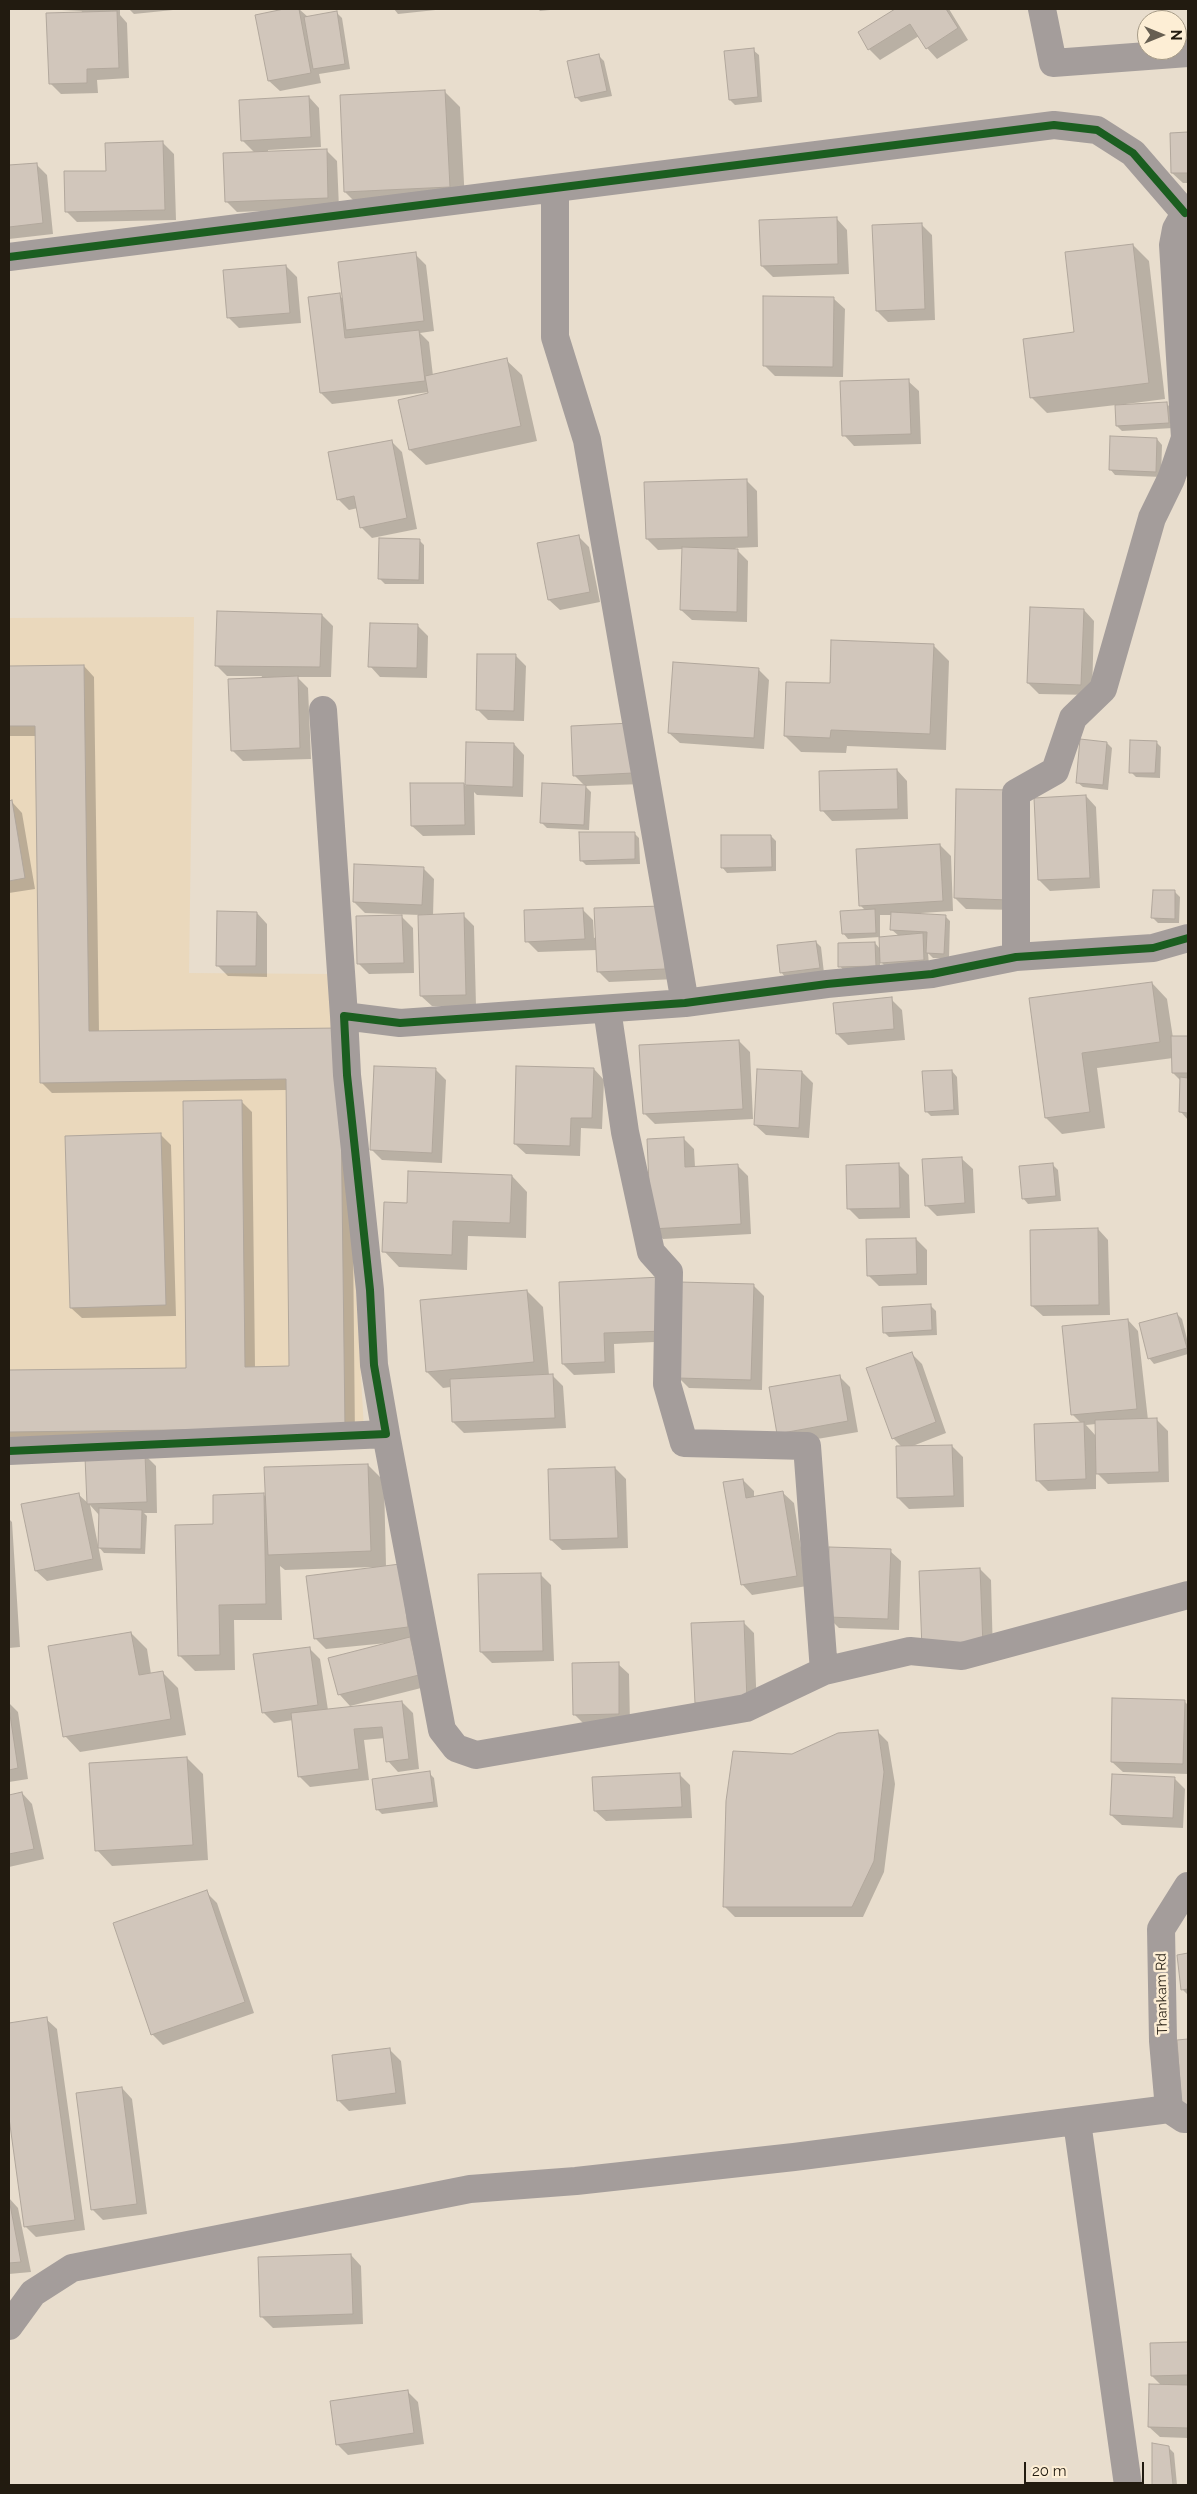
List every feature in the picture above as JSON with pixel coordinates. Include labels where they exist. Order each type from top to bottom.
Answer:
[{"type":"street","points":[[1042,9],[1054,64],[1188,52]]},
{"type":"street","points":[[9,257],[1054,125],[1097,130],[1133,153],[1186,212],[1176,229],[1173,245],[1185,438],[1171,478],[1152,518],[1103,689],[1074,718],[1055,771],[1016,793],[1016,957]]},
{"type":"street","points":[[556,188],[556,337],[587,440],[685,1003]]},
{"type":"street","points":[[323,710],[347,1075],[370,1290],[374,1365],[442,1730],[456,1748],[476,1755],[746,1708],[824,1671],[910,1650],[962,1656],[1188,1595]]},
{"type":"street","points":[[344,1016],[400,1022],[685,1003],[827,984],[932,974],[1016,957],[1153,948],[1188,938]]},
{"type":"street","points":[[607,1009],[625,1132],[651,1252],[669,1272],[667,1384],[684,1443],[807,1446],[824,1671]]},
{"type":"street","points":[[9,1451],[386,1434]]},
{"type":"street","name":"Thankam Rd","points":[[1178,2114],[1163,2041],[1161,1929],[1188,1886]]},
{"type":"street","points":[[9,2326],[33,2293],[72,2268],[470,2189],[596,2179],[1078,2122],[1178,2114]]},
{"type":"street","points":[[1078,2122],[1128,2485]]},
{"type":"shaded area","points":[[194,617],[189,973],[334,974],[341,1014],[364,1430],[9,1437],[9,618]]},
{"type":"building","points":[[284,9],[299,9],[311,73],[268,81],[255,15]]},
{"type":"building","points":[[895,9],[946,9],[958,28],[926,49],[910,24],[868,50],[858,32]]},
{"type":"building","points":[[117,11],[119,68],[87,69],[87,83],[49,84],[46,13]]},
{"type":"building","points":[[337,11],[345,64],[313,69],[304,17]]},
{"type":"building","points":[[754,48],[758,97],[729,100],[724,51]]},
{"type":"building","points":[[599,54],[607,91],[575,98],[567,61]]},
{"type":"building","points":[[445,90],[450,187],[344,192],[340,95]]},
{"type":"building","points":[[309,96],[311,137],[241,141],[239,100]]},
{"type":"building","points":[[1188,132],[1188,173],[1171,173],[1170,133]]},
{"type":"building","points":[[163,141],[165,210],[65,212],[64,171],[106,171],[105,143]]},
{"type":"building","points":[[327,149],[328,198],[225,202],[223,153]]},
{"type":"building","points":[[37,163],[43,223],[9,227],[9,165]]},
{"type":"building","points":[[837,217],[838,264],[761,266],[759,220]]},
{"type":"building","points":[[922,223],[925,309],[876,311],[872,225]]},
{"type":"building","points":[[1133,244],[1149,383],[1030,398],[1023,339],[1074,332],[1065,252]]},
{"type":"building","points":[[416,252],[424,321],[346,330],[338,262]]},
{"type":"building","points":[[286,265],[290,313],[227,318],[223,270]]},
{"type":"building","points":[[340,293],[345,338],[419,330],[425,381],[320,393],[308,297]]},
{"type":"building","points":[[763,296],[834,297],[833,367],[763,366]]},
{"type":"building","points":[[507,358],[521,426],[409,450],[398,400],[428,393],[425,376]]},
{"type":"building","points":[[909,379],[911,434],[842,436],[840,381]]},
{"type":"building","points":[[1167,402],[1169,423],[1116,426],[1115,405]]},
{"type":"building","points":[[1110,436],[1157,438],[1156,472],[1109,470]]},
{"type":"building","points":[[392,440],[407,518],[360,528],[354,496],[337,500],[328,452]]},
{"type":"building","points":[[747,479],[748,537],[646,539],[644,482]]},
{"type":"building","points":[[579,535],[590,592],[548,600],[537,543]]},
{"type":"building","points":[[379,538],[420,539],[419,580],[378,579]]},
{"type":"building","points":[[682,547],[738,549],[737,612],[680,610]]},
{"type":"building","points":[[1030,607],[1084,609],[1081,685],[1027,683]]},
{"type":"building","points":[[217,611],[322,614],[320,667],[215,666]]},
{"type":"building","points":[[370,623],[418,624],[417,668],[368,667]]},
{"type":"building","points":[[831,640],[934,644],[930,734],[831,730],[830,738],[784,736],[786,682],[830,683]]},
{"type":"building","points":[[477,654],[516,654],[514,711],[476,710]]},
{"type":"building","points":[[673,662],[759,668],[754,738],[668,733]]},
{"type":"building","points":[[84,665],[89,1031],[340,1028],[345,1428],[9,1432],[9,1370],[186,1368],[183,1101],[242,1100],[245,1367],[289,1366],[286,1079],[40,1083],[35,726],[9,726],[9,666]]},
{"type":"building","points":[[298,676],[300,748],[231,751],[228,679]]},
{"type":"building","points":[[631,723],[633,773],[573,776],[571,726]]},
{"type":"building","points":[[1080,739],[1107,742],[1103,785],[1076,783]]},
{"type":"building","points":[[1130,740],[1157,741],[1155,773],[1129,773]]},
{"type":"building","points":[[466,742],[514,743],[513,787],[465,785]]},
{"type":"building","points":[[897,769],[898,809],[820,811],[819,771]]},
{"type":"building","points":[[410,783],[464,783],[465,825],[411,826]]},
{"type":"building","points":[[542,783],[586,785],[584,825],[540,823]]},
{"type":"building","points":[[956,789],[1010,790],[1008,900],[954,898]]},
{"type":"building","points":[[1086,795],[1090,878],[1038,880],[1034,798]]},
{"type":"building","points":[[12,800],[25,878],[9,881],[9,801]]},
{"type":"building","points":[[579,832],[635,832],[635,859],[580,861]]},
{"type":"building","points":[[721,835],[771,835],[772,867],[721,868]]},
{"type":"building","points":[[940,844],[943,901],[859,906],[856,849]]},
{"type":"building","points":[[354,864],[424,867],[422,905],[353,902]]},
{"type":"building","points":[[1153,890],[1175,890],[1175,919],[1151,918]]},
{"type":"building","points":[[663,906],[665,969],[597,972],[594,908]]},
{"type":"building","points":[[583,908],[585,939],[525,942],[524,910]]},
{"type":"building","points":[[875,909],[876,933],[842,934],[840,911]]},
{"type":"building","points":[[217,911],[257,912],[256,966],[216,966]]},
{"type":"building","points":[[891,912],[946,915],[944,954],[926,953],[927,932],[890,930]]},
{"type":"building","points":[[464,913],[466,995],[420,996],[418,915]]},
{"type":"building","points":[[402,915],[404,963],[357,964],[356,916]]},
{"type":"building","points":[[923,933],[924,960],[880,963],[879,937]]},
{"type":"building","points":[[816,941],[820,968],[780,973],[777,945]]},
{"type":"building","points":[[875,942],[876,966],[838,967],[838,943]]},
{"type":"building","points":[[1152,982],[1160,1042],[1082,1053],[1090,1112],[1045,1118],[1029,998]]},
{"type":"building","points":[[892,997],[894,1029],[836,1034],[833,1003]]},
{"type":"building","points":[[1171,1036],[1188,1036],[1188,1073],[1172,1073]]},
{"type":"building","points":[[739,1040],[743,1109],[643,1114],[639,1045]]},
{"type":"building","points":[[374,1066],[436,1068],[432,1153],[370,1150]]},
{"type":"building","points":[[516,1066],[594,1068],[592,1118],[571,1118],[570,1146],[514,1144]]},
{"type":"building","points":[[757,1069],[802,1071],[799,1128],[754,1125]]},
{"type":"building","points":[[952,1070],[954,1110],[925,1112],[922,1071]]},
{"type":"building","points":[[1180,1077],[1188,1078],[1188,1113],[1179,1112]]},
{"type":"building","points":[[161,1133],[166,1305],[70,1308],[65,1136]]},
{"type":"building","points":[[684,1137],[685,1167],[738,1164],[741,1224],[651,1229],[647,1139]]},
{"type":"building","points":[[962,1157],[965,1203],[925,1206],[922,1159]]},
{"type":"building","points":[[899,1163],[900,1208],[847,1209],[846,1165]]},
{"type":"building","points":[[1053,1163],[1056,1196],[1022,1199],[1019,1166]]},
{"type":"building","points":[[408,1171],[512,1175],[510,1223],[453,1221],[452,1255],[382,1252],[384,1202],[407,1203]]},
{"type":"building","points":[[1098,1228],[1099,1305],[1031,1306],[1030,1230]]},
{"type":"building","points":[[916,1238],[917,1274],[867,1276],[866,1239]]},
{"type":"building","points":[[662,1277],[665,1331],[604,1333],[605,1362],[562,1364],[559,1282]]},
{"type":"building","points":[[679,1282],[754,1284],[751,1380],[677,1378]]},
{"type":"building","points":[[527,1290],[534,1362],[426,1372],[420,1300]]},
{"type":"building","points":[[931,1304],[932,1330],[883,1333],[882,1307]]},
{"type":"building","points":[[1177,1313],[1187,1348],[1148,1359],[1139,1323]]},
{"type":"building","points":[[1128,1319],[1137,1409],[1071,1415],[1062,1326]]},
{"type":"building","points":[[912,1352],[936,1422],[892,1439],[866,1368]]},
{"type":"building","points":[[553,1374],[555,1418],[452,1422],[450,1379]]},
{"type":"building","points":[[840,1375],[848,1421],[777,1434],[769,1387]]},
{"type":"building","points":[[1157,1418],[1159,1472],[1096,1474],[1095,1420]]},
{"type":"building","points":[[1084,1422],[1086,1479],[1036,1481],[1034,1424]]},
{"type":"building","points":[[952,1445],[954,1496],[897,1498],[896,1446]]},
{"type":"building","points":[[145,1454],[147,1502],[87,1504],[85,1457]]},
{"type":"building","points":[[368,1464],[371,1551],[268,1555],[264,1467]]},
{"type":"building","points":[[615,1467],[618,1538],[550,1540],[548,1469]]},
{"type":"building","points":[[743,1479],[746,1498],[783,1491],[797,1576],[741,1585],[723,1482]]},
{"type":"building","points":[[79,1493],[93,1559],[35,1571],[21,1504]]},
{"type":"building","points":[[264,1493],[266,1604],[219,1605],[220,1655],[178,1656],[175,1525],[213,1524],[213,1495]]},
{"type":"building","points":[[99,1508],[142,1510],[141,1549],[98,1548]]},
{"type":"building","points":[[829,1547],[891,1549],[888,1619],[827,1617]]},
{"type":"building","points":[[400,1564],[408,1627],[314,1639],[306,1576]]},
{"type":"building","points":[[980,1568],[983,1646],[922,1649],[919,1571]]},
{"type":"building","points":[[541,1573],[543,1651],[480,1652],[478,1574]]},
{"type":"building","points":[[744,1621],[747,1701],[695,1703],[691,1623]]},
{"type":"building","points":[[131,1632],[139,1675],[163,1671],[171,1719],[63,1737],[48,1646]]},
{"type":"building","points":[[410,1637],[419,1675],[338,1695],[328,1658]]},
{"type":"building","points":[[310,1647],[318,1705],[262,1713],[253,1654]]},
{"type":"building","points":[[619,1662],[619,1714],[573,1715],[572,1663]]},
{"type":"building","points":[[1112,1698],[1185,1700],[1183,1764],[1111,1762]]},
{"type":"building","points":[[402,1701],[409,1759],[386,1762],[382,1727],[354,1729],[359,1769],[298,1777],[291,1713]]},
{"type":"building","points":[[9,1708],[18,1768],[9,1770]]},
{"type":"building","points":[[878,1730],[884,1772],[874,1861],[852,1907],[723,1907],[726,1801],[733,1751],[792,1754],[838,1733]]},
{"type":"building","points":[[187,1757],[193,1845],[95,1851],[89,1763]]},
{"type":"building","points":[[430,1771],[434,1802],[376,1810],[372,1779]]},
{"type":"building","points":[[680,1773],[682,1807],[594,1811],[592,1777]]},
{"type":"building","points":[[1112,1774],[1175,1777],[1173,1818],[1110,1815]]},
{"type":"building","points":[[22,1792],[34,1849],[9,1854],[9,1795]]},
{"type":"building","points":[[207,1890],[245,2002],[151,2035],[113,1923]]},
{"type":"building","points":[[1188,1953],[1188,1989],[1181,1990],[1177,1955]]},
{"type":"building","points":[[47,2017],[75,2220],[24,2227],[9,2118],[9,2023]]},
{"type":"building","points":[[1188,2039],[1188,2112],[1182,2112],[1177,2040]]},
{"type":"building","points":[[390,2048],[396,2093],[337,2101],[332,2055]]},
{"type":"building","points":[[122,2087],[137,2204],[91,2210],[76,2093]]},
{"type":"building","points":[[9,2199],[21,2262],[9,2263]]},
{"type":"building","points":[[351,2254],[353,2314],[260,2317],[258,2257]]},
{"type":"building","points":[[1188,2342],[1188,2375],[1151,2376],[1150,2343]]},
{"type":"building","points":[[1149,2384],[1188,2385],[1188,2428],[1148,2427]]},
{"type":"building","points":[[408,2390],[414,2433],[336,2445],[330,2401]]},
{"type":"building","points":[[1152,2443],[1169,2446],[1173,2485],[1152,2485]]},
{"type":"cycle path","points":[[9,257],[1054,125],[1097,130],[1133,153],[1185,213]]},
{"type":"cycle path","points":[[9,1451],[386,1434],[374,1365],[370,1290],[347,1075],[344,1016],[400,1023],[685,1003],[827,984],[932,974],[1016,957],[1153,948],[1188,938]]}]
